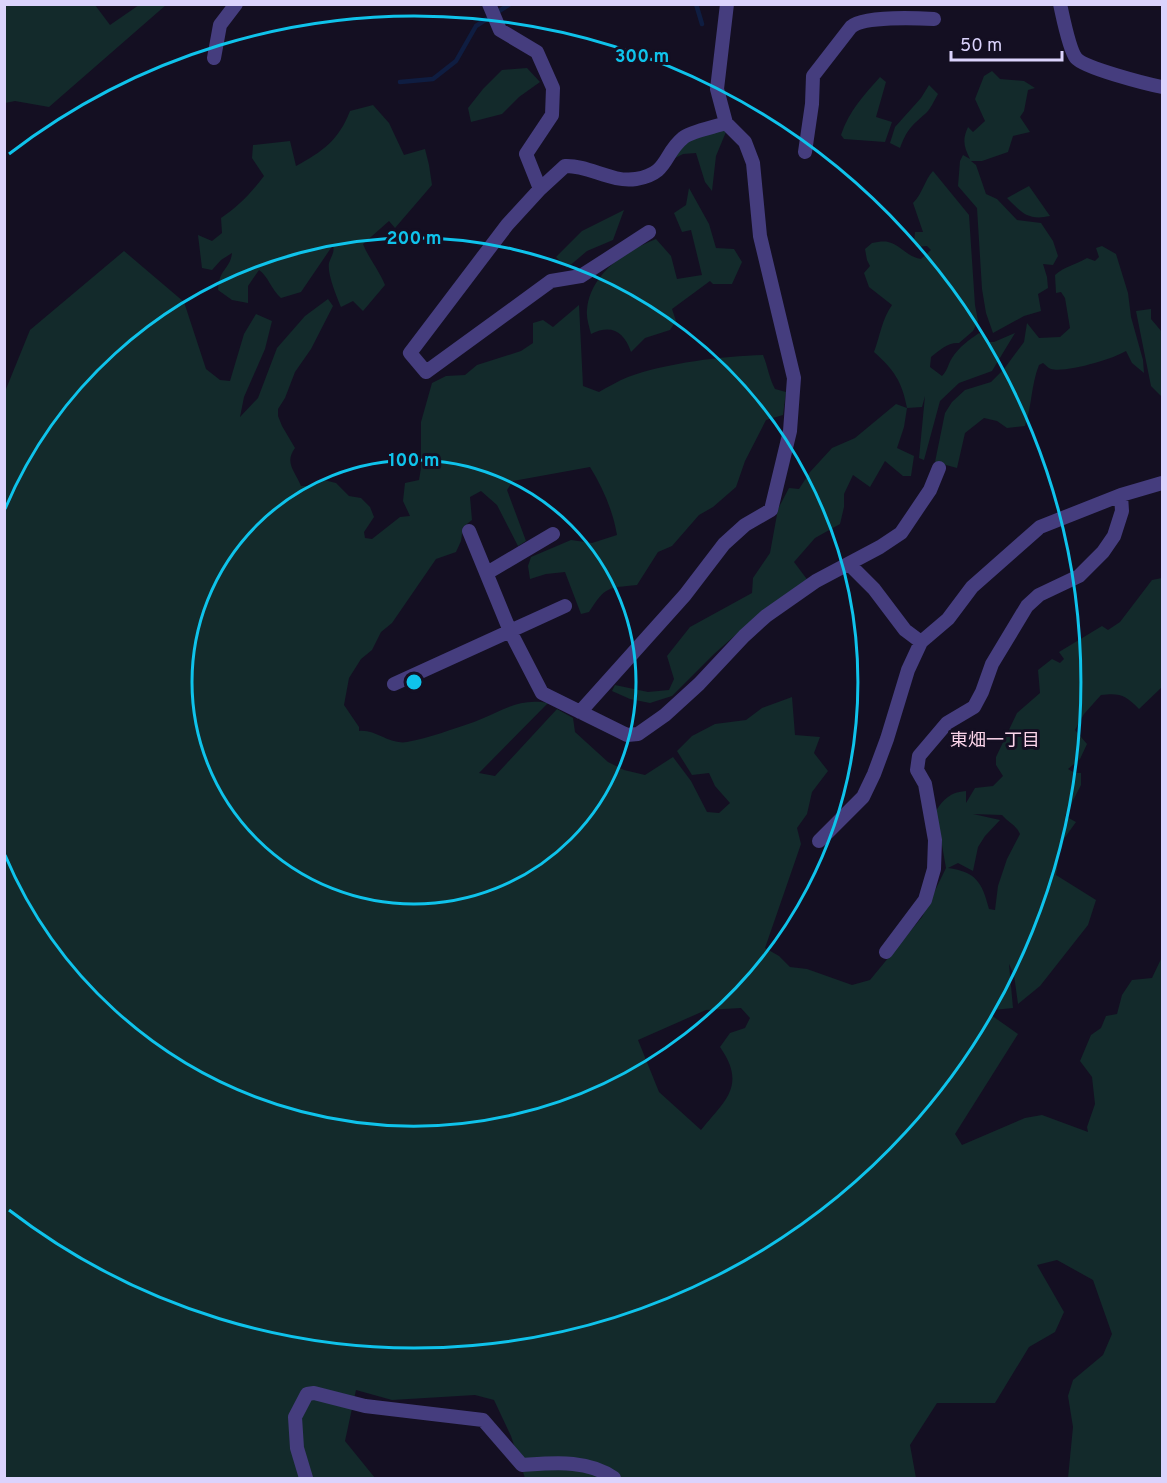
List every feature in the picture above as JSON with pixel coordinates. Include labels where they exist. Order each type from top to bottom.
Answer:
[{"type":"street","points":[[214,58],[220,25],[236,4]]},
{"type":"street","points":[[489,4],[500,30],[537,52],[553,88],[552,115],[526,154],[540,189]]},
{"type":"street","points":[[580,712],[685,595],[724,544],[745,525],[771,510],[780,480],[790,431],[794,378],[760,236],[753,163],[745,142],[726,123],[717,89],[727,4]]},
{"type":"street","points":[[1060,4],[1074,57],[1083,65],[1162,87]]},
{"type":"street","points":[[805,152],[812,104],[813,76],[851,27],[855,23],[884,19],[934,19]]},
{"type":"street","points":[[650,232],[581,276],[551,281],[426,372],[410,353],[507,225],[564,166],[575,165],[617,178],[636,179],[654,174],[664,165],[684,136],[726,123]]},
{"type":"street","points":[[469,531],[510,631],[542,693],[627,735],[638,734],[665,715],[699,684],[766,616],[816,581],[901,533],[930,490],[939,468]]},
{"type":"street","points":[[819,841],[863,797],[887,739],[908,670],[921,642],[948,619],[972,587],[1040,527],[1090,506],[1162,483]]},
{"type":"street","points":[[886,952],[925,900],[934,869],[935,840],[925,784],[917,770],[919,756],[947,723],[974,707],[981,695],[992,664],[1026,606],[1038,595],[1079,576],[1103,552],[1117,527],[1122,510],[1121,495]]},
{"type":"street","points":[[487,573],[553,534]]},
{"type":"street","points":[[849,564],[874,589],[905,630],[921,642]]},
{"type":"street","points":[[394,684],[565,606]]},
{"type":"street","points":[[306,1479],[297,1448],[295,1417],[307,1394],[314,1393],[365,1406],[483,1420],[522,1465],[566,1462],[605,1472],[614,1479]]},
{"type":"green space","points":[[4,5],[95,5],[110,25],[139,5],[166,5],[49,107],[15,101],[5,103]]},
{"type":"green space","points":[[527,68],[540,82],[519,97],[502,114],[471,122],[468,108],[502,70]]},
{"type":"green space","points":[[992,71],[1000,79],[1024,81],[1035,88],[1028,90],[1024,111],[1020,117],[1030,132],[1013,136],[1008,152],[982,161],[971,161],[976,165],[986,194],[997,199],[1017,220],[1041,223],[1053,241],[1058,256],[1053,265],[1043,264],[1048,288],[1038,294],[1041,311],[1024,316],[993,333],[986,313],[982,289],[977,208],[958,186],[960,161],[963,155],[970,159],[964,143],[968,127],[973,132],[985,121],[975,99],[984,76]]},
{"type":"green space","points":[[880,77],[886,82],[876,117],[892,122],[885,142],[844,139],[841,135],[848,118]]},
{"type":"green space","points":[[929,85],[938,94],[930,108],[909,129],[900,148],[890,143],[895,127],[921,98]]},
{"type":"green space","points":[[373,105],[389,123],[404,155],[425,149],[432,185],[395,228],[389,221],[363,244],[385,285],[363,311],[353,301],[341,307],[329,273],[333,245],[301,292],[281,298],[259,270],[248,286],[248,303],[232,300],[218,290],[220,277],[232,253],[212,270],[202,268],[198,235],[212,241],[222,233],[221,218],[244,199],[264,176],[252,158],[253,145],[290,141],[296,166],[329,144],[341,130],[350,111]]},
{"type":"green space","points":[[728,127],[716,156],[712,191],[705,182],[696,153],[683,154],[671,160],[687,140]]},
{"type":"green space","points":[[933,171],[969,215],[978,321],[973,331],[959,343],[948,345],[931,357],[930,367],[942,376],[958,350],[979,333],[989,342],[994,342],[1015,333],[992,371],[959,383],[940,401],[924,460],[919,458],[925,396],[922,407],[907,408],[903,390],[896,377],[874,352],[883,322],[892,305],[869,287],[864,273],[870,266],[865,249],[872,243],[888,242],[921,259],[931,250],[927,246],[916,247],[914,242],[915,232],[923,232],[913,203]]},
{"type":"green space","points":[[1029,186],[1050,216],[1030,216],[1007,198]]},
{"type":"green space","points":[[689,188],[709,224],[716,248],[734,249],[742,262],[732,284],[713,284],[710,281],[672,309],[676,321],[670,330],[645,338],[631,352],[625,339],[616,331],[605,330],[591,334],[587,310],[595,285],[611,265],[644,244],[656,239],[671,256],[677,279],[702,275],[691,230],[682,232],[674,213],[686,205]]},
{"type":"green space","points":[[624,210],[613,240],[587,251],[567,268],[556,257],[582,231]]},
{"type":"green space","points":[[1102,246],[1116,254],[1128,293],[1144,373],[1132,363],[1126,351],[1101,361],[1067,369],[1051,369],[1043,363],[1039,365],[1036,373],[1025,426],[1007,428],[997,421],[984,418],[965,433],[957,468],[935,462],[945,413],[952,402],[965,390],[991,382],[1004,369],[1024,342],[1027,323],[1039,338],[1060,337],[1070,328],[1065,298],[1061,292],[1056,293],[1055,275],[1087,258],[1095,261],[1099,257],[1096,248]]},
{"type":"green space","points":[[124,251],[184,302],[206,369],[220,380],[230,381],[244,334],[256,314],[272,321],[265,349],[244,397],[240,417],[258,398],[277,348],[305,316],[328,299],[333,306],[311,349],[295,372],[278,409],[278,416],[295,448],[290,463],[301,486],[309,486],[324,480],[336,483],[349,496],[361,498],[370,507],[374,517],[364,532],[365,538],[372,539],[400,517],[410,516],[403,501],[405,483],[419,480],[421,422],[432,383],[446,376],[465,375],[477,365],[521,351],[533,343],[533,323],[543,320],[553,327],[579,305],[583,386],[599,392],[628,377],[677,364],[763,355],[775,389],[786,392],[783,415],[766,420],[745,461],[736,487],[713,507],[699,515],[672,546],[658,552],[637,585],[608,590],[599,597],[589,612],[581,614],[565,572],[530,579],[528,566],[531,557],[571,540],[592,543],[617,535],[607,500],[590,467],[513,481],[507,490],[526,541],[518,546],[497,505],[481,491],[470,497],[472,520],[463,527],[461,541],[456,552],[436,559],[392,623],[381,632],[372,650],[361,659],[349,678],[344,705],[359,727],[359,731],[371,732],[394,741],[407,742],[474,722],[510,706],[528,702],[548,703],[479,773],[495,776],[557,709],[573,718],[575,732],[608,762],[624,770],[645,775],[673,757],[691,781],[707,812],[719,813],[730,803],[715,786],[709,773],[692,775],[677,751],[692,736],[715,724],[746,720],[762,708],[792,697],[795,735],[820,737],[814,753],[828,771],[812,792],[807,814],[797,828],[801,844],[765,948],[779,956],[790,967],[807,969],[852,985],[870,980],[922,917],[946,868],[936,811],[952,795],[966,791],[966,803],[975,788],[993,786],[1003,776],[996,765],[996,757],[1017,713],[1040,693],[1038,670],[1052,659],[1060,663],[1064,659],[1059,652],[1102,626],[1108,630],[1120,622],[1152,580],[1162,578],[1162,687],[1139,709],[1122,696],[1101,695],[1084,714],[1075,730],[1087,744],[1080,759],[1068,769],[1081,773],[1081,785],[1065,816],[1076,822],[1061,843],[1056,875],[1096,900],[1088,925],[1040,986],[1018,1004],[1014,975],[1009,964],[1013,1008],[993,1010],[991,1015],[1018,1034],[955,1134],[962,1145],[1025,1118],[1042,1115],[1088,1132],[1087,1127],[1095,1104],[1092,1077],[1080,1061],[1091,1035],[1101,1028],[1106,1016],[1117,1014],[1122,995],[1132,980],[1152,978],[1162,957],[1162,1478],[1068,1478],[1073,1427],[1068,1396],[1073,1380],[1103,1355],[1112,1334],[1093,1280],[1057,1260],[1037,1265],[1064,1312],[1055,1332],[1029,1347],[995,1403],[937,1403],[910,1445],[916,1478],[525,1478],[511,1436],[494,1400],[475,1395],[392,1400],[356,1390],[345,1441],[375,1478],[5,1478],[4,394],[30,330]],"holes":[[[973,814],[1002,815],[1020,834],[1007,859],[998,886],[995,910],[989,909],[984,892],[976,880],[965,872],[948,868],[958,863],[973,871],[978,847],[1000,820]],[[741,1008],[750,1018],[745,1028],[730,1033],[720,1047],[732,1072],[730,1092],[701,1130],[659,1092],[638,1040],[706,1010]]]},
{"type":"green space","points":[[1151,309],[1151,319],[1162,332],[1162,397],[1151,386],[1136,311]]},
{"type":"green space","points":[[896,404],[907,408],[897,448],[914,456],[911,476],[903,476],[885,461],[870,487],[853,475],[844,494],[840,524],[815,538],[794,562],[809,582],[758,615],[672,696],[650,703],[630,699],[612,691],[615,685],[648,692],[669,690],[674,679],[667,656],[690,627],[752,593],[753,578],[770,553],[778,509],[789,488],[799,489],[810,472],[832,448],[855,438]]},
{"type":"waterway","points":[[400,82],[433,79],[456,61],[476,26],[510,4]]},
{"type":"waterway","points":[[696,4],[702,24]]},
{"type":"district","name":"東畑一丁目","points":[[995,741]]}]
